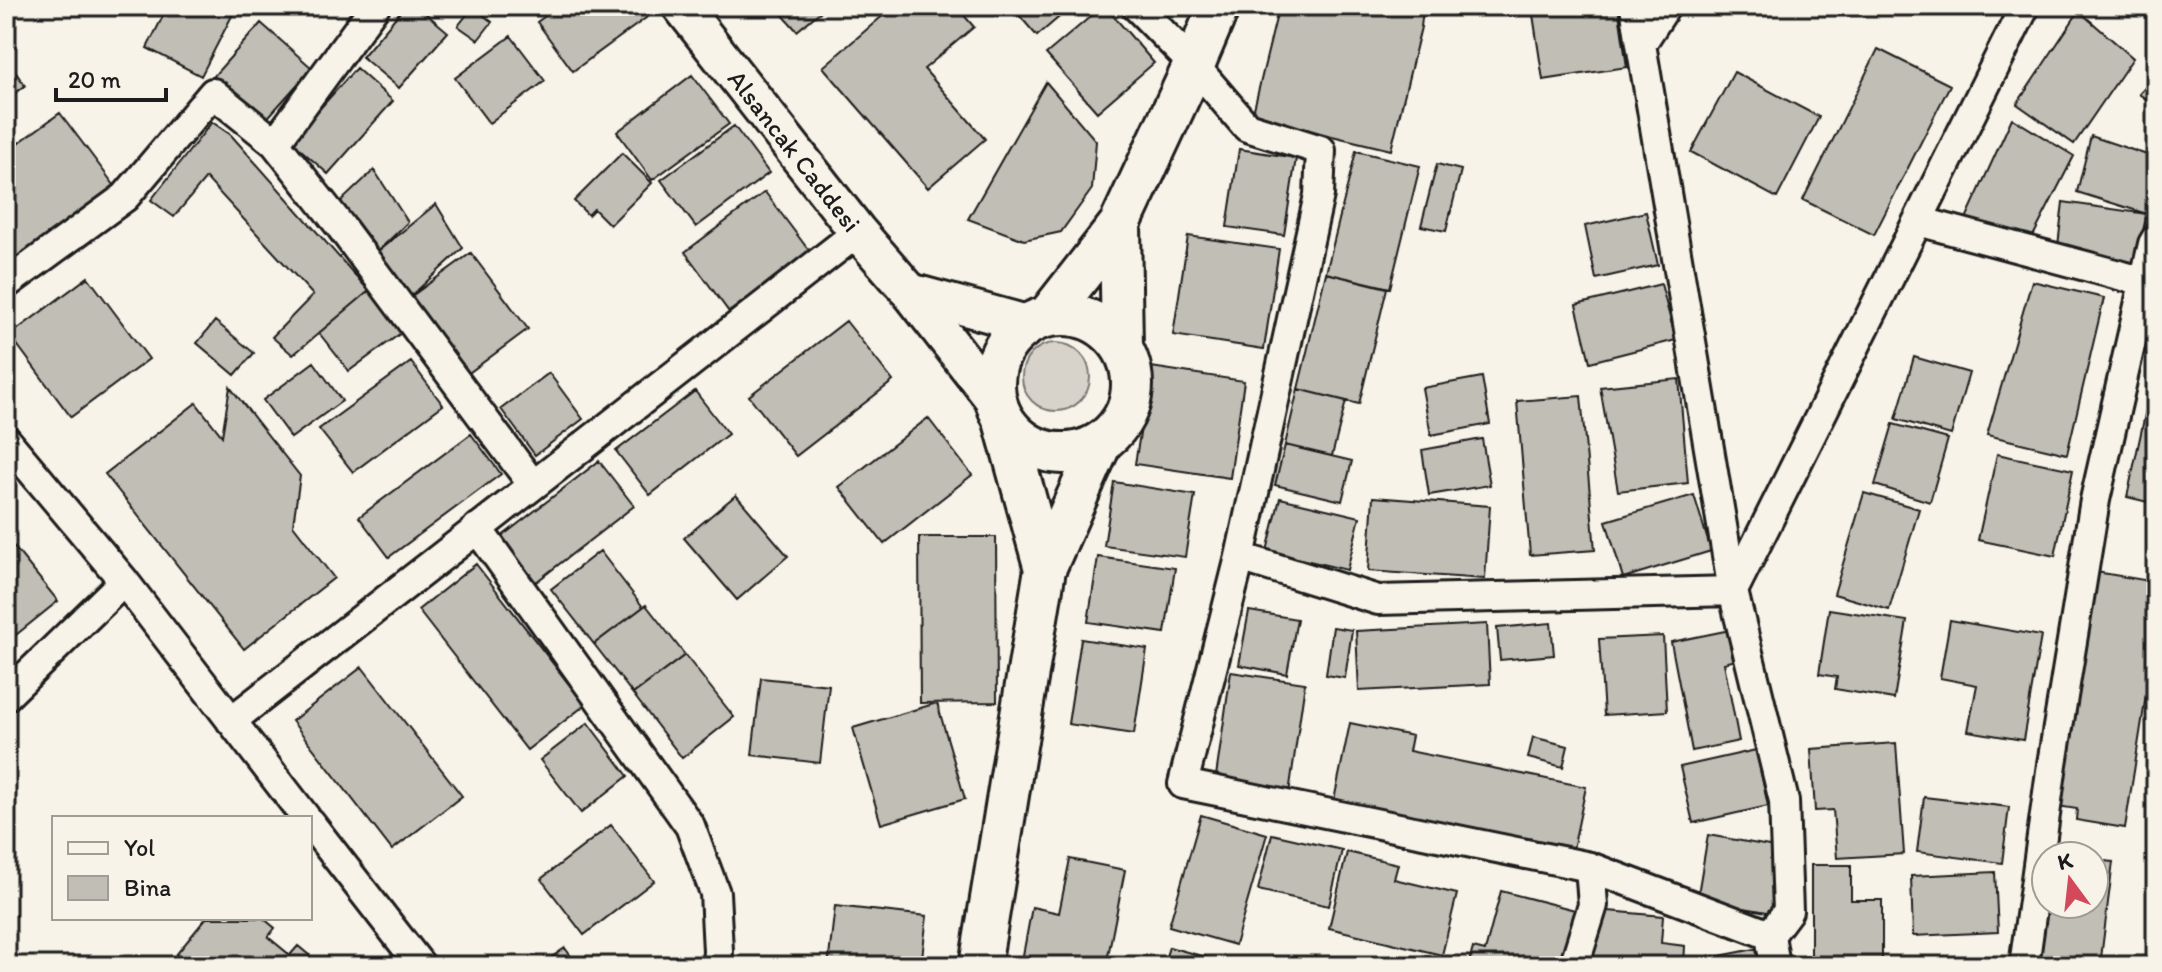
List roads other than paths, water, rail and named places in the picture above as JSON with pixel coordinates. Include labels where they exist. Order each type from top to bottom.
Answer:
[{"type":"main road","points":[[1045,569],[999,411],[994,379],[999,357],[1010,338],[1038,320],[1120,224],[1219,6]]},
{"type":"main road","points":[[1120,224],[1122,347]]},
{"type":"main road","points":[[999,411],[1019,438],[1038,449],[1059,454],[1081,451],[1101,443],[1118,428],[1129,409],[1133,388],[1131,367],[1122,347],[1109,330],[1090,320],[1069,315],[1038,320]]},
{"type":"main road","points":[[980,966],[1045,569],[1101,443]]},
{"type":"street","points":[[275,143],[375,6]]},
{"type":"street","name":"Alsancak Caddesi","points":[[681,6],[858,232],[910,292],[999,411]]},
{"type":"street","points":[[1136,6],[1194,65],[1247,127],[1321,150],[1319,195],[1240,557],[1183,784],[1590,867],[1770,935]]},
{"type":"street","points":[[1635,6],[1733,591],[1784,801],[1788,911],[1770,935],[1775,966]]},
{"type":"street","points":[[1641,44],[1666,6]]},
{"type":"street","points":[[1733,591],[2025,6]]},
{"type":"street","points":[[6,284],[125,197],[213,93],[275,143],[533,485]]},
{"type":"street","points":[[1918,221],[2145,282]]},
{"type":"street","points":[[231,721],[858,232]]},
{"type":"street","points":[[2024,966],[2052,764],[2095,500],[2156,239]]},
{"type":"street","points":[[910,292],[1038,320]]},
{"type":"street","points":[[6,440],[124,581],[304,816]]},
{"type":"street","points":[[477,528],[690,826],[715,893],[717,966]]},
{"type":"street","points":[[1240,557],[1378,600],[1733,591]]},
{"type":"street","points":[[6,696],[124,581]]},
{"type":"street","points":[[312,826],[421,966]]},
{"type":"street","points":[[1574,966],[1593,905],[1590,867]]}]
